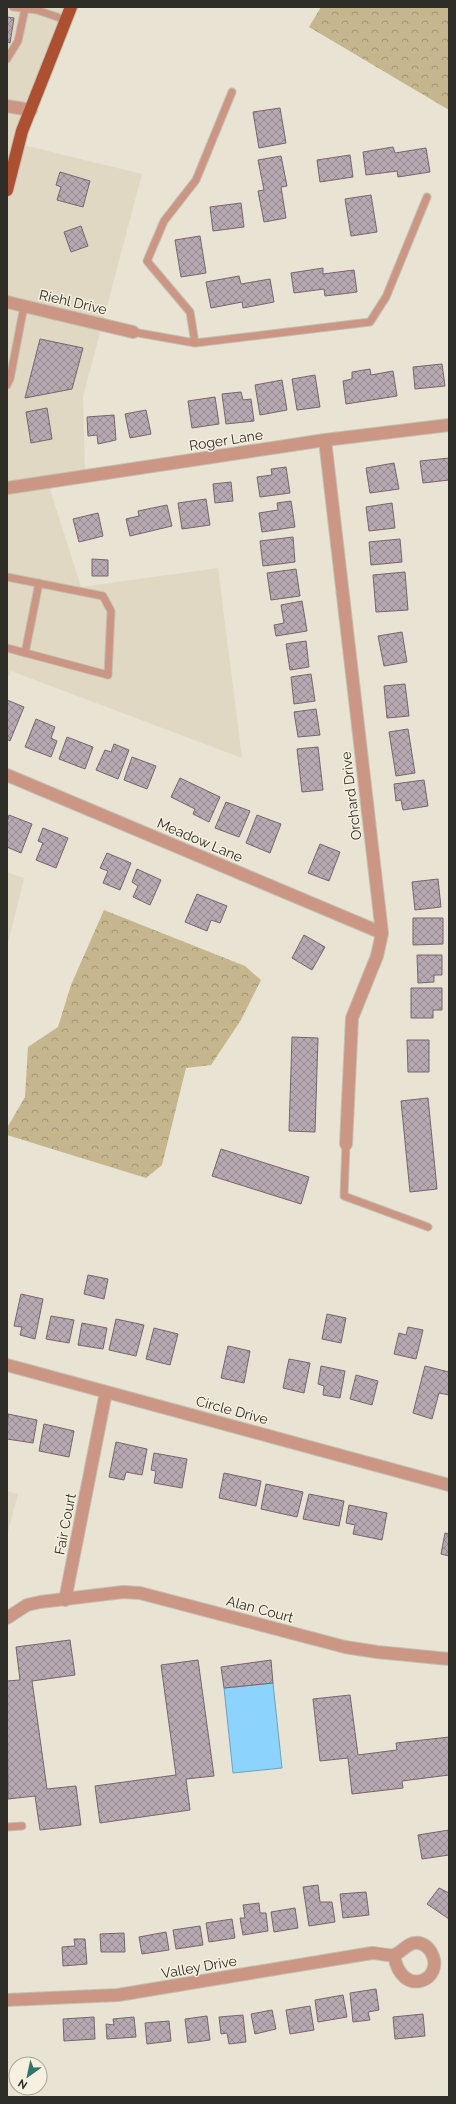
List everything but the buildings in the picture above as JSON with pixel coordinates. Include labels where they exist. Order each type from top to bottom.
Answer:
[{"type":"main road","points":[[7,190],[22,131],[71,7]]},
{"type":"street","points":[[7,106],[30,110]]},
{"type":"street","name":"Riehl Drive","points":[[7,302],[133,332]]},
{"type":"street","name":"Roger Lane","points":[[7,488],[325,440],[449,425]]},
{"type":"street","name":"Orchard Drive","points":[[325,440],[382,932],[377,956],[352,1018],[346,1144]]},
{"type":"street","name":"Meadow Lane","points":[[7,775],[382,932]]},
{"type":"street","name":"Circle Drive","points":[[7,1365],[449,1484]]},
{"type":"street","name":"Fair Court","points":[[65,1600],[106,1392]]},
{"type":"street","name":"Alan Court","points":[[65,1600],[123,1592],[140,1593],[345,1647],[377,1652],[449,1658]]},
{"type":"street","points":[[7,1618],[27,1606],[40,1602],[65,1600]]},
{"type":"street","name":"Valley Drive","points":[[7,2000],[118,1995],[372,1953],[394,1955]]},
{"type":"lane","points":[[12,7],[66,20]]},
{"type":"lane","points":[[7,59],[18,41],[25,9]]},
{"type":"lane","points":[[195,343],[190,312],[147,261],[164,221],[196,180],[232,92]]},
{"type":"lane","points":[[133,332],[195,343],[370,322],[386,297],[427,196]]},
{"type":"lane","points":[[7,385],[10,379],[24,306]]},
{"type":"lane","points":[[7,577],[103,596],[111,611],[108,675],[7,648]]},
{"type":"lane","points":[[26,653],[40,583]]},
{"type":"lane","points":[[346,1144],[344,1196],[428,1227]]},
{"type":"lane","points":[[7,1827],[22,1826]]},
{"type":"shaded area","points":[[7,7],[71,7],[19,144],[142,174],[83,397],[85,477],[48,483],[81,587],[218,568],[242,758],[11,671],[7,679]]},
{"type":"shaded area","points":[[7,872],[24,878],[7,947]]},
{"type":"shaded area","points":[[7,1491],[18,1494],[7,1535]]},
{"type":"green space","points":[[321,7],[449,7],[449,110],[309,27]]},
{"type":"green space","points":[[104,910],[245,966],[261,980],[241,1020],[211,1065],[186,1068],[162,1165],[146,1178],[7,1135],[7,1128],[25,1097],[28,1047],[58,1027],[71,985]]},
{"type":"water","points":[[273,1683],[282,1768],[233,1773],[224,1688]]}]
